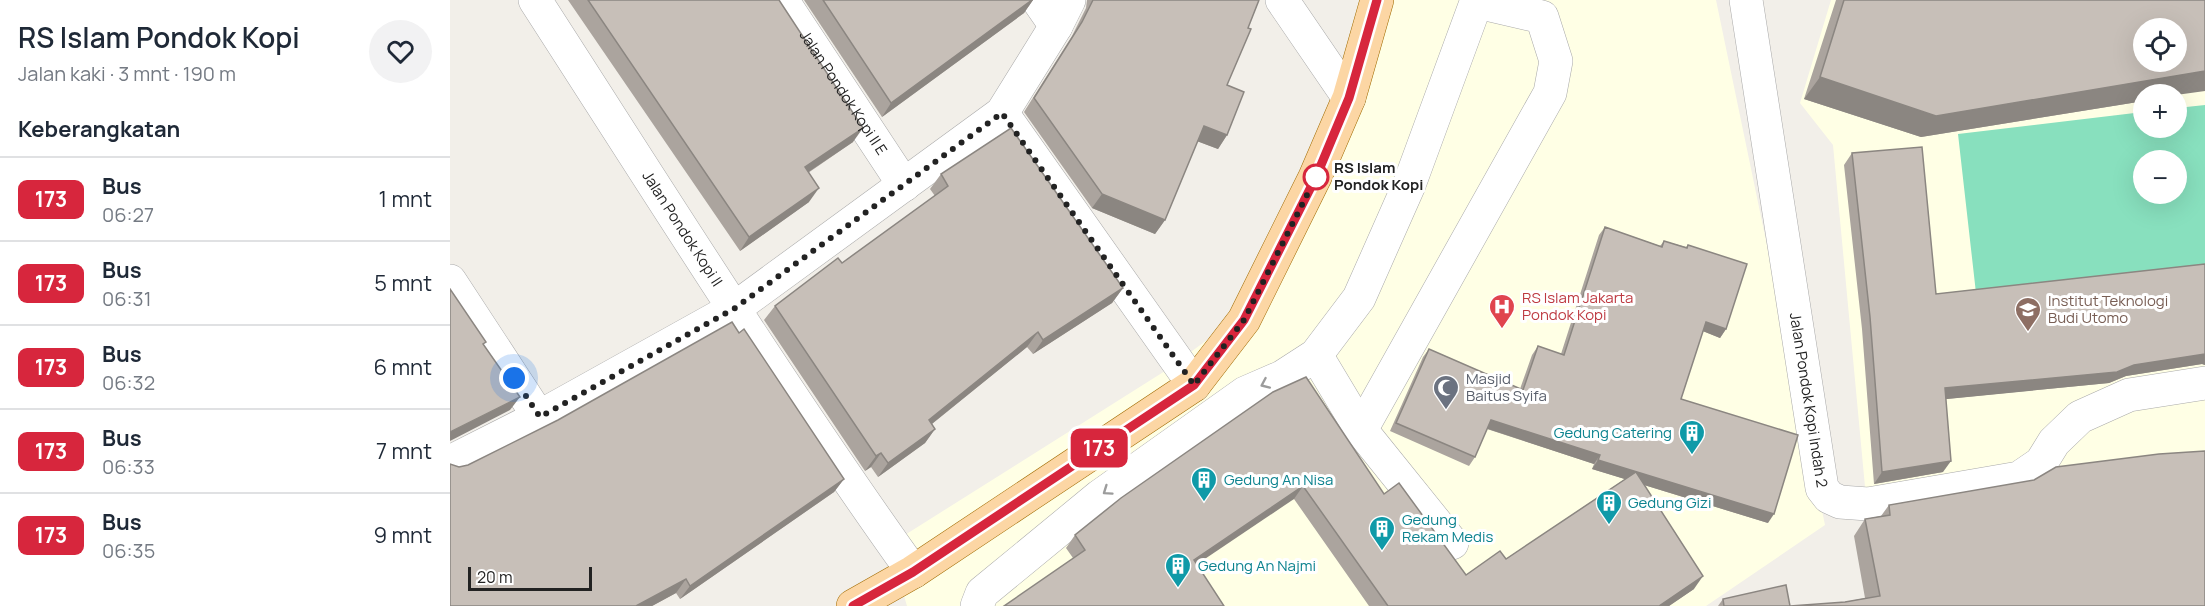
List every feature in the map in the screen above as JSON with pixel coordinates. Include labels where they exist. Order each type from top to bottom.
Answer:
[{"type":"main road","points":[[853,606],[913,572],[1194,385],[1244,320],[1316,177],[1349,98],[1377,0]]},
{"type":"street","name":"Jalan Pondok Kopi II","points":[[535,0],[868,510],[913,572]]},
{"type":"street","name":"Jalan Pondok Kopi II E","points":[[782,0],[904,185]]},
{"type":"street","points":[[1282,0],[1349,98]]},
{"type":"street","name":"Jalan Pondok Kopi Indah 2","points":[[1746,0],[1822,488],[1829,497],[1840,502],[1868,504],[2019,478],[2041,463],[2054,442],[2080,417],[2128,395],[2205,382]]},
{"type":"street","points":[[977,606],[982,593],[1100,496],[1245,393],[1282,377],[1316,355],[1359,298],[1408,185],[1477,1],[1542,17],[1556,61],[1550,93],[1361,430]]},
{"type":"street","points":[[450,462],[540,417],[735,308],[1002,113],[1054,9]]},
{"type":"street","points":[[1002,113],[1194,385]]},
{"type":"street","points":[[450,280],[540,417]]},
{"type":"street","points":[[1316,355],[1361,430],[1452,543]]},
{"type":"shaded area","name":"RS Islam Jakarta Pondok Kopi","points":[[1372,0],[1716,0],[1825,525],[1706,606],[907,606],[889,545],[1165,371],[1276,289]]},
{"type":"shaded area","name":"Institut Teknologi Budi Utomo","points":[[1831,0],[2205,0],[2205,606],[1867,508],[1833,145],[1800,103]]},
{"type":"green space","points":[[2205,105],[2205,266],[1976,293],[1958,134],[2133,113],[2133,138],[2187,138],[2187,107]]},
{"type":"building","points":[[588,0],[779,0],[863,128],[805,167],[819,188],[749,237]]},
{"type":"building","points":[[823,0],[1032,0],[891,103]]},
{"type":"building","points":[[1093,0],[1259,0],[1248,28],[1251,29],[1227,85],[1244,92],[1227,135],[1204,126],[1165,220],[1102,194],[1034,98],[1082,22]]},
{"type":"building","points":[[1844,0],[2205,0],[2205,71],[1936,116],[1820,77]]},
{"type":"building","points":[[1011,128],[1123,288],[1043,340],[1038,332],[929,420],[935,429],[888,463],[881,453],[876,456],[775,306],[838,258],[842,263],[948,186],[941,174]]},
{"type":"building","points":[[1922,147],[1936,294],[2205,264],[2205,354],[2134,365],[2117,372],[1945,388],[1951,461],[1882,472],[1870,317],[1852,153]]},
{"type":"building","points":[[1605,227],[1662,247],[1664,241],[1687,248],[1688,245],[1747,264],[1726,329],[1706,322],[1681,399],[1798,435],[1774,514],[1598,460],[1600,455],[1491,420],[1475,457],[1396,423],[1429,349],[1523,390],[1538,346],[1564,355]]},
{"type":"building","points":[[450,289],[486,342],[483,344],[520,397],[450,432]]},
{"type":"building","points":[[732,322],[739,333],[744,329],[844,479],[690,586],[686,579],[636,606],[450,606],[450,464],[459,467],[468,465],[558,420]]},
{"type":"building","points":[[1306,377],[1384,494],[1399,483],[1466,575],[1500,551],[1506,559],[1636,472],[1703,576],[1659,606],[1388,606],[1303,486],[1194,560],[1224,606],[1004,606],[1085,550],[1075,535],[1121,498],[1273,392]]},
{"type":"building","points":[[2205,451],[2205,606],[1790,606],[1845,602],[1880,596],[1865,519],[1890,515],[1889,505],[2034,480],[2056,467],[2159,454]]},
{"type":"building","points":[[1786,585],[1790,606],[1724,606],[1723,599]]},
{"type":"bus line","name":"173","points":[[853,606],[913,572],[1194,385],[1244,320],[1316,177],[1349,98],[1377,0]]},
{"type":"place","name":"RS Islam Pondok Kopi","points":[[1316,177]]},
{"type":"place","name":"RS Islam Jakarta Pondok Kopi","points":[[1502,330]]},
{"type":"place","name":"Institut Teknologi Budi Utomo","points":[[2028,333]]},
{"type":"place","name":"Masjid Baitus Syifa","points":[[1446,411]]},
{"type":"place","name":"Gedung Catering","points":[[1692,456]]},
{"type":"place","name":"Gedung An Nisa","points":[[1204,503]]},
{"type":"place","name":"Gedung Gizi","points":[[1609,526]]},
{"type":"place","name":"Gedung Rekam Medis","points":[[1382,552]]},
{"type":"place","name":"Gedung An Najmi","points":[[1178,589]]},
{"type":"route","points":[[514,378],[540,417],[735,308],[1002,113],[1194,385],[1244,320],[1316,177]]}]
